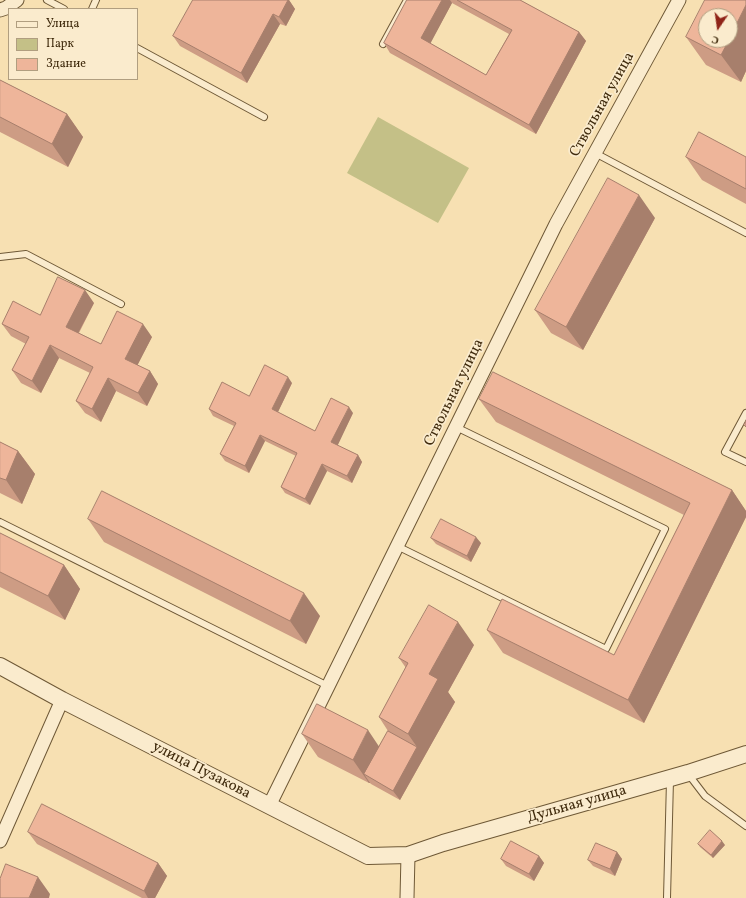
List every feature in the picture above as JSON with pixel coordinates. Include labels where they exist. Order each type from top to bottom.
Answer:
[{"type":"street","points":[[0,10],[6,8],[17,0]]},
{"type":"street","name":"Ствольная улица","points":[[269,806],[556,224],[679,0]]},
{"type":"street","name":"улица Пузакова","points":[[0,666],[62,700],[368,856],[408,855]]},
{"type":"street","points":[[0,841],[62,700]]},
{"type":"street","name":"Дульная улица","points":[[408,855],[443,842],[688,773],[746,754]]},
{"type":"street","points":[[407,898],[408,855]]},
{"type":"lane","points":[[47,0],[62,8]]},
{"type":"lane","points":[[383,44],[407,0]]},
{"type":"lane","points":[[138,49],[264,117]]},
{"type":"lane","points":[[595,153],[746,233]]},
{"type":"lane","points":[[0,258],[26,254],[121,304]]},
{"type":"lane","points":[[746,413],[725,452],[746,462]]},
{"type":"lane","points":[[397,546],[606,649],[664,529],[456,426]]},
{"type":"lane","points":[[0,522],[328,686]]},
{"type":"lane","points":[[688,773],[704,796],[746,826]]},
{"type":"lane","points":[[666,898],[670,778]]},
{"type":"green space","points":[[378,117],[469,168],[438,223],[347,173]]},
{"type":"building","points":[[193,0],[288,0],[279,17],[273,14],[241,73],[173,36]]},
{"type":"building","points":[[407,0],[442,0],[421,38],[486,75],[512,30],[457,0],[520,0],[579,32],[529,125],[384,43]]},
{"type":"building","points":[[705,0],[746,0],[746,5],[738,21],[738,8],[701,8]]},
{"type":"building","points":[[698,14],[698,43],[686,37]]},
{"type":"building","points":[[707,48],[725,48],[721,55]]},
{"type":"building","points":[[0,80],[67,114],[52,144],[0,117]]},
{"type":"building","points":[[699,132],[746,157],[746,189],[686,157]]},
{"type":"building","points":[[608,178],[639,195],[566,327],[535,310]]},
{"type":"building","points":[[58,277],[85,290],[66,327],[101,344],[117,311],[143,324],[125,359],[150,371],[138,393],[108,378],[92,409],[76,401],[93,367],[50,345],[32,381],[12,370],[29,337],[2,324],[13,301],[40,315]]},
{"type":"building","points":[[265,365],[288,377],[272,409],[315,431],[331,398],[349,407],[331,442],[358,455],[347,476],[322,464],[305,499],[281,487],[297,453],[260,435],[245,466],[220,454],[236,423],[209,409],[222,382],[249,396]]},
{"type":"building","points":[[493,372],[732,490],[628,700],[487,630],[502,599],[614,655],[690,503],[479,399]]},
{"type":"building","points":[[0,442],[18,451],[6,480],[0,478]]},
{"type":"building","points":[[102,491],[304,593],[290,621],[88,519]]},
{"type":"building","points":[[441,519],[476,537],[467,556],[431,538]]},
{"type":"building","points":[[0,533],[64,565],[48,596],[0,572]]},
{"type":"building","points":[[429,605],[458,622],[429,674],[438,679],[408,734],[379,717],[408,663],[399,658]]},
{"type":"building","points":[[317,704],[368,730],[353,760],[302,734]]},
{"type":"building","points":[[388,731],[417,747],[393,791],[364,774]]},
{"type":"building","points":[[42,804],[158,863],[144,891],[28,832]]},
{"type":"building","points":[[710,830],[722,841],[711,855],[698,844]]},
{"type":"building","points":[[511,841],[539,856],[529,874],[501,859]]},
{"type":"building","points":[[596,843],[617,852],[610,869],[588,860]]},
{"type":"building","points":[[6,864],[38,877],[29,898],[0,898],[0,879]]}]
